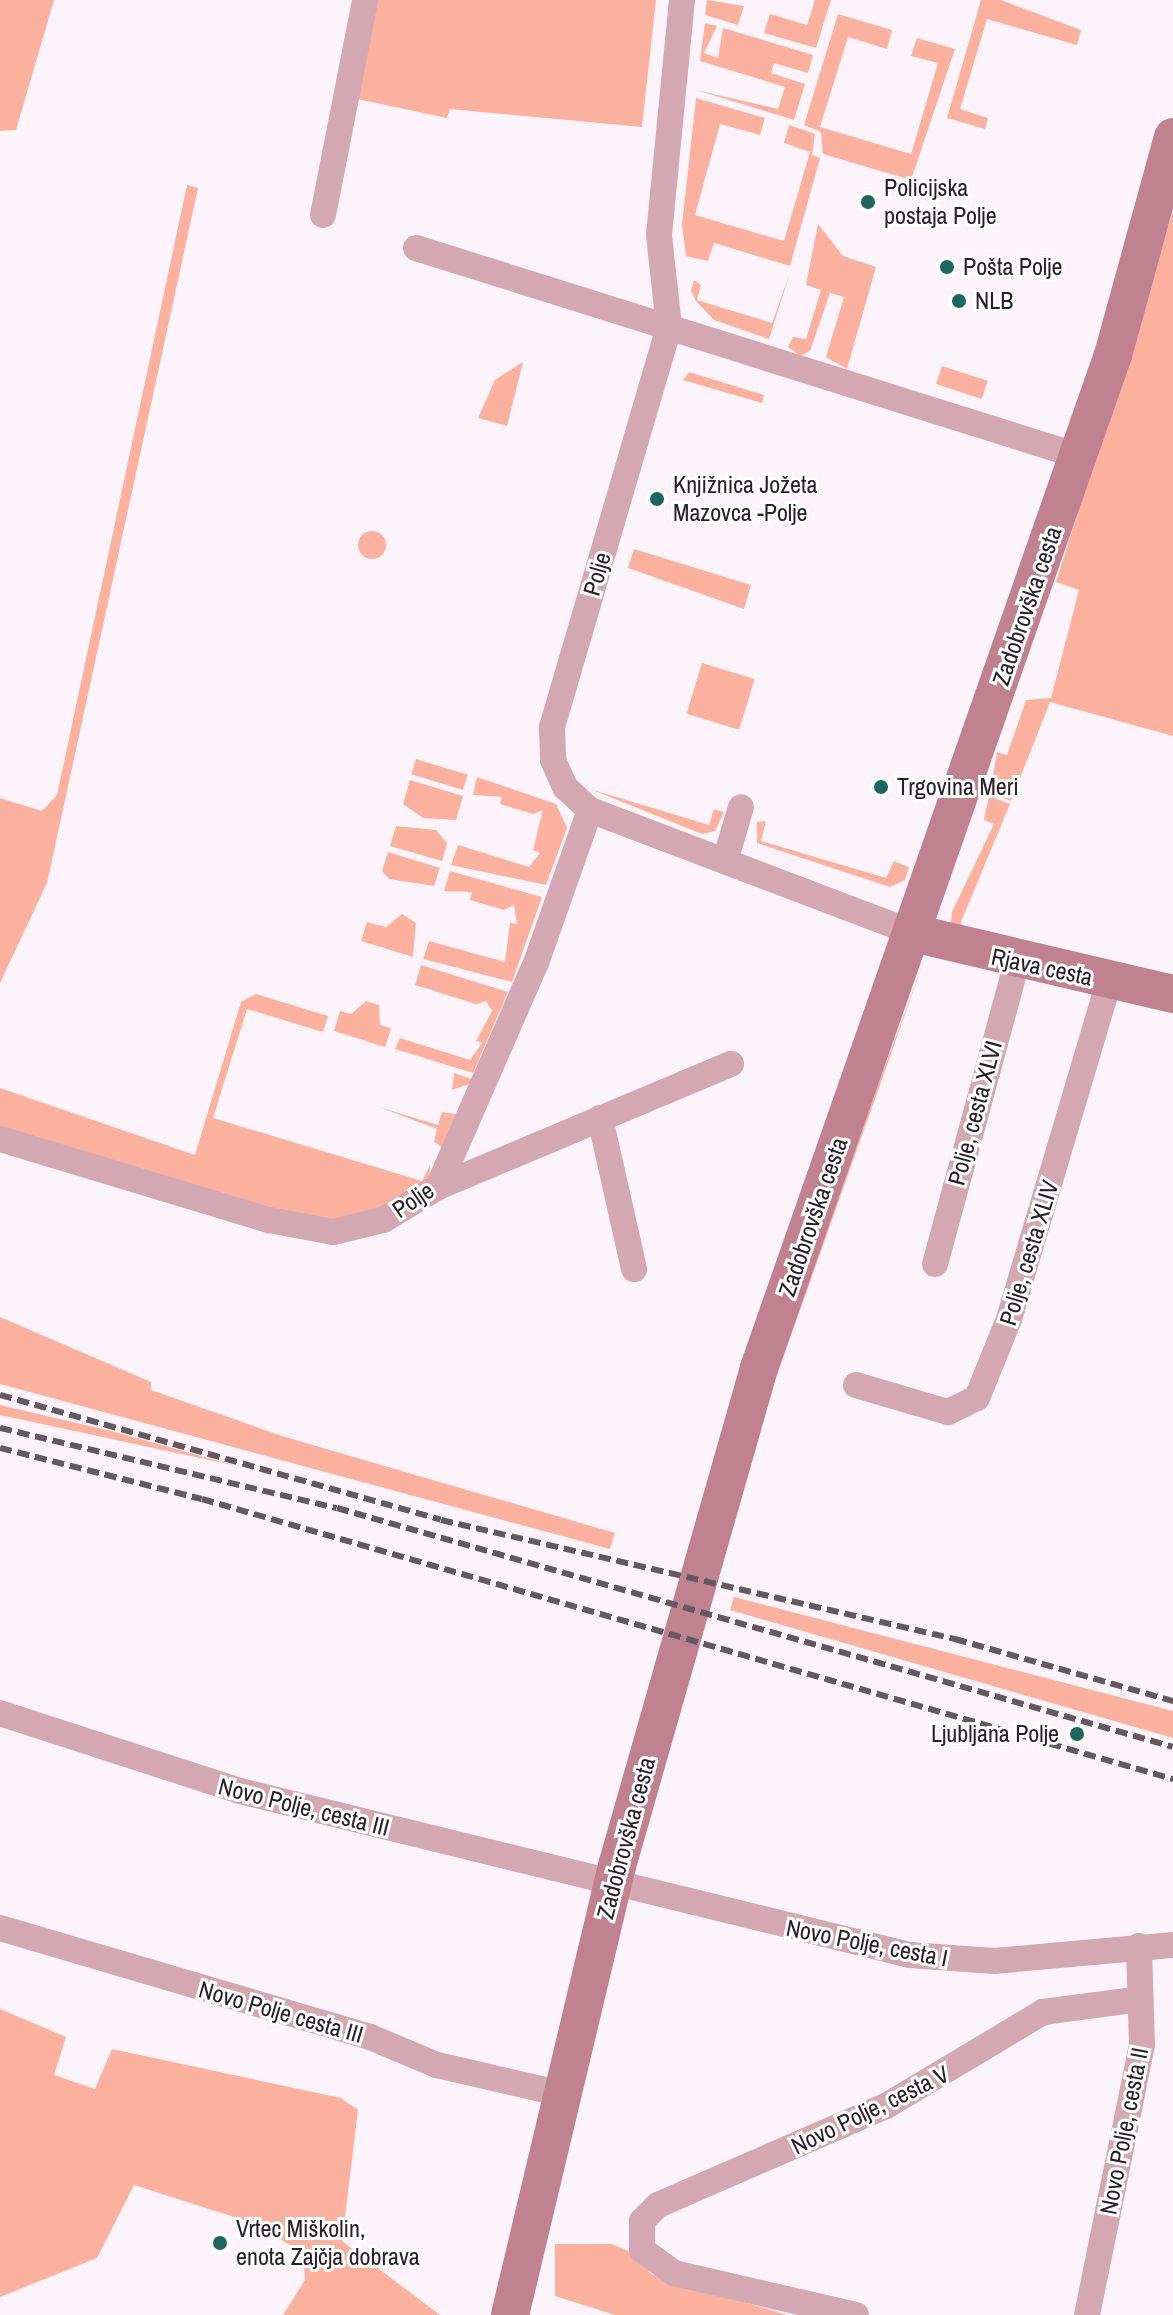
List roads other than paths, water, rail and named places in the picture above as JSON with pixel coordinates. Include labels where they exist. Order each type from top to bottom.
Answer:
[{"type":"main road","name":"Zadobrovška cesta","points":[[510,2315],[613,1882],[759,1368],[1079,456],[1173,137]]},
{"type":"main road","name":"Rjava cesta","points":[[913,933],[1017,962],[1173,994]]},
{"type":"street","points":[[323,215],[365,0]]},
{"type":"street","name":"Polje","points":[[682,0],[659,235],[669,327],[552,728],[557,775],[590,810],[913,933]]},
{"type":"street","points":[[416,248],[1079,456]]},
{"type":"street","points":[[725,861],[741,807]]},
{"type":"street","name":"Polje","points":[[0,1139],[269,1220],[333,1232],[383,1220],[438,1187],[536,963],[590,810]]},
{"type":"street","name":"Polje, cesta XLVI","points":[[935,1264],[1017,962]]},
{"type":"street","name":"Polje, cesta XLIV","points":[[856,1385],[948,1412],[977,1398],[996,1361],[1109,981]]},
{"type":"street","points":[[438,1187],[731,1064]]},
{"type":"street","points":[[600,1118],[634,1269]]},
{"type":"street","name":"Novo Polje, cesta III","points":[[0,1713],[240,1791],[613,1882]]},
{"type":"street","name":"Novo Polje, cesta I","points":[[613,1882],[932,1959],[1015,1959],[1173,1945]]},
{"type":"street","name":"Novo Polje cesta III","points":[[0,1928],[370,2037],[437,2065],[563,2094]]},
{"type":"street","name":"Novo Polje, cesta II","points":[[1087,2315],[1142,2044],[1139,1946]]},
{"type":"street","name":"Novo Polje, cesta V","points":[[856,2315],[701,2282],[649,2261],[639,2234],[658,2205],[886,2106],[1043,2012],[1140,1999]]},
{"type":"railway","points":[[0,1395],[441,1520],[955,1639],[1173,1701]]},
{"type":"railway","points":[[0,1428],[337,1508],[1173,1747]]},
{"type":"railway","points":[[0,1448],[202,1499],[1173,1779]]},
{"type":"place","name":"Policijska postaja Polje","points":[[868,202]]},
{"type":"place","name":"Pošta Polje","points":[[947,267]]},
{"type":"place","name":"NLB","points":[[959,301]]},
{"type":"place","name":"Knjižnica Jožeta Mazovca -Polje","points":[[657,499]]},
{"type":"place","name":"Trgovina Meri","points":[[881,787]]},
{"type":"place","name":"Ljubljana Polje","points":[[1077,1734]]},
{"type":"place","name":"Vrtec Miškolin, enota Zajčja dobrava","points":[[220,2243]]}]
